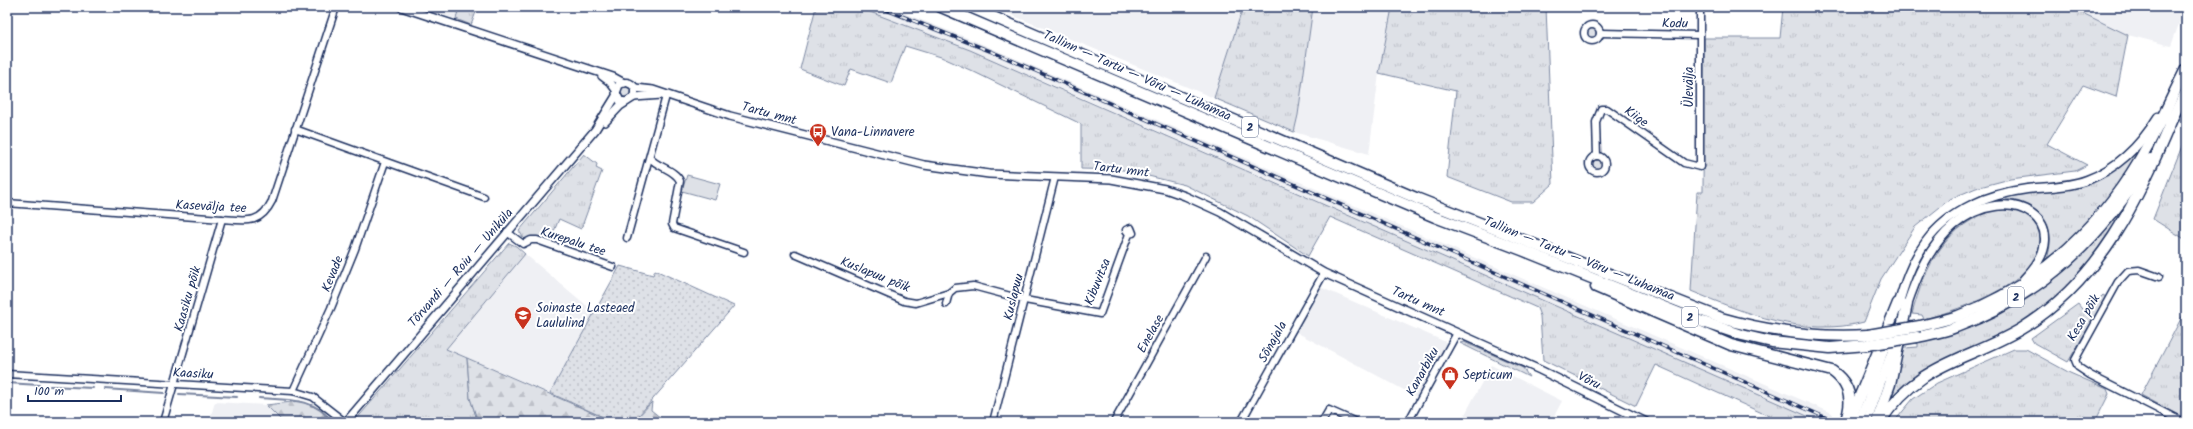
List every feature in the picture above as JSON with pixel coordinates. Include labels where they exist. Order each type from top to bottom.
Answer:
[{"type":"highway","name":"Tallinn — Tartu — Võru — Luhamaa","points":[[941,7],[1434,217],[1522,250],[1691,318],[1742,336],[1804,346],[1830,348],[1867,340],[1958,316],[1998,298],[2030,279],[2054,261],[2094,224],[2128,177],[2148,145],[2185,70]]},
{"type":"highway","name":"Tallinn — Tartu — Võru — Luhamaa","points":[[970,7],[1416,198],[1721,318],[1750,326],[1805,336],[1867,340],[1917,337],[1955,328],[1990,312],[2029,290],[2065,263],[2083,247],[2121,203],[2152,155],[2186,92]]},
{"type":"highway","points":[[987,7],[1007,22]]},
{"type":"highway","points":[[1880,422],[1895,401],[1926,374],[2021,329],[2066,295],[2083,278],[2118,230],[2147,179],[2172,119]]},
{"type":"highway","points":[[1522,250],[1529,257],[1731,345],[1832,371],[1844,381],[1848,392],[1850,410],[1845,422]]},
{"type":"highway","points":[[1849,422],[1903,303]]},
{"type":"highway","points":[[1876,422],[1890,384],[1903,303]]},
{"type":"main road","points":[[1867,422],[1883,381],[1912,266],[1918,253],[1937,229],[1951,217],[1969,206],[2002,193],[2064,186],[2086,180],[2106,170],[2138,146],[2185,70]]},
{"type":"main road","points":[[1858,422],[1903,303],[1924,262],[1944,235],[1954,225],[1981,209],[2004,204],[2018,206],[2035,217],[2044,233],[2045,243],[2044,252],[2035,266],[2023,279],[1998,298]]},
{"type":"street","name":"Kasevälja tee","points":[[7,203],[222,220],[253,220],[265,213],[272,201],[336,7]]},
{"type":"street","points":[[401,7],[600,74],[613,77],[630,84],[634,88],[634,97],[626,102],[620,101],[610,82],[600,74]]},
{"type":"street","name":"Ülevälja","points":[[1700,7],[1700,167]]},
{"type":"street","name":"Kodu","points":[[1600,33],[1700,35]]},
{"type":"street","points":[[616,93],[619,85],[624,82]]},
{"type":"street","name":"Tartu mnt","points":[[634,88],[653,90],[666,96],[753,122],[924,165],[989,174],[1124,180],[1157,187],[1185,196],[1220,212],[1324,273],[1540,370]]},
{"type":"street","name":"Tõrvandi — Roiu — Uniküla","points":[[596,130],[616,93]]},
{"type":"street","name":"Tartu mnt","points":[[634,97],[648,95],[666,96]]},
{"type":"street","points":[[627,238],[666,96]]},
{"type":"street","name":"Tõrvandi — Roiu — Uniküla","points":[[345,422],[596,130],[626,102]]},
{"type":"street","name":"Kiige","points":[[1597,156],[1597,115],[1600,109],[1607,109],[1684,164],[1700,167]]},
{"type":"street","points":[[295,129],[484,196]]},
{"type":"street","points":[[650,158],[655,165],[676,175],[680,181],[672,224],[674,228],[744,252]]},
{"type":"street","name":"Kevade","points":[[293,391],[331,308],[355,249],[385,162]]},
{"type":"street","name":"Kuslapuu","points":[[993,422],[1055,177]]},
{"type":"street","name":"Kaasiku põik","points":[[163,422],[222,220]]},
{"type":"street","name":"Kurepalu tee","points":[[507,232],[523,244],[537,240],[613,268]]},
{"type":"street","name":"Kibuvitsa","points":[[1025,300],[1100,314],[1129,234]]},
{"type":"street","name":"Kuslapuu põik","points":[[795,254],[904,301],[916,303],[949,293],[955,288],[973,286],[1025,300]]},
{"type":"street","name":"Enelase","points":[[1114,422],[1206,256]]},
{"type":"street","name":"Kesa põik","points":[[2159,277],[2139,270],[2128,271],[2118,282],[2075,360],[2078,367],[2090,375],[2184,422]]},
{"type":"street","name":"Sõnajala","points":[[1241,422],[1324,273]]},
{"type":"street","points":[[946,304],[949,293]]},
{"type":"street","name":"Kanarbiku","points":[[1408,422],[1457,332]]},
{"type":"street","name":"Võru","points":[[1540,370],[1626,414],[1646,422]]},
{"type":"street","name":"Kaasiku","points":[[7,374],[293,391],[313,397],[345,422]]},
{"type":"street","points":[[1322,422],[1329,410],[1356,422]]},
{"type":"street","name":"Võru","points":[[1626,414],[1636,422]]},
{"type":"shaded area","points":[[419,7],[459,7],[456,19]]},
{"type":"shaded area","points":[[857,7],[888,7],[973,40],[1832,413],[1832,417],[1829,422],[1821,422],[1051,84],[970,50]]},
{"type":"shaded area","points":[[997,7],[1243,7],[1214,98],[1004,12]]},
{"type":"shaded area","points":[[1313,7],[1392,8],[1379,73],[1369,154],[1294,132],[1298,115]]},
{"type":"shaded area","points":[[2070,7],[2185,7],[2171,46],[2128,35]]},
{"type":"shaded area","name":"Soinaste Lasteaed Laululind","points":[[525,254],[586,305],[596,311],[550,393],[446,349]]},
{"type":"shaded area","points":[[1320,287],[1448,343],[1417,397],[1296,332]]},
{"type":"shaded area","points":[[1491,365],[1562,401],[1551,422],[1461,422]]},
{"type":"shaded area","points":[[215,402],[266,405],[283,422],[209,422]]},
{"type":"green space","points":[[459,7],[478,7],[471,25],[456,19]]},
{"type":"green space","points":[[816,7],[857,7],[970,50],[1821,422],[1782,422],[1656,365],[1636,406],[1543,360],[1540,316],[1537,308],[1330,217],[1308,256],[1248,216],[1185,185],[1124,170],[1081,169],[1081,124],[941,57],[905,46],[891,83],[851,69],[844,86],[800,69]]},
{"type":"green space","points":[[1243,7],[1313,7],[1298,115],[1294,132],[1214,98]]},
{"type":"green space","points":[[1387,7],[1546,7],[1553,184],[1533,202],[1511,202],[1447,177],[1456,91],[1379,73],[1392,8]]},
{"type":"green space","points":[[1783,7],[2070,7],[2128,35],[2116,97],[2083,85],[2047,144],[2087,165],[2075,171],[2010,179],[1976,188],[1950,199],[1915,227],[1881,279],[1864,322],[1842,326],[1820,327],[1776,321],[1754,315],[1691,291],[1697,192],[1703,192],[1704,38],[1780,38]]},
{"type":"green space","points":[[1590,28],[1594,28],[1596,29],[1596,37],[1590,38],[1587,35],[1587,31]]},
{"type":"green space","points":[[623,87],[627,87],[629,88],[629,96],[623,97],[620,94],[620,90]]},
{"type":"green space","points":[[2186,136],[2186,240],[2153,219]]},
{"type":"green space","points":[[2142,146],[2124,178],[2084,229],[2046,262],[2050,238],[2044,219],[2037,211],[2018,201],[2006,199],[2005,195],[2063,189],[2095,180],[2126,161]]},
{"type":"green space","points":[[584,154],[597,164],[596,168],[602,171],[581,229],[559,219],[550,241],[533,237],[525,240],[519,231]]},
{"type":"green space","points":[[1595,159],[1599,159],[1601,160],[1601,168],[1595,169],[1592,166],[1592,162]]},
{"type":"green space","points":[[687,175],[720,184],[715,200],[682,191]]},
{"type":"green space","points":[[2132,197],[2118,225],[2082,274],[2030,320],[1994,339],[1887,405],[1904,348],[1918,347],[1918,342],[1955,332],[2052,280],[2073,263],[2098,237]]},
{"type":"green space","points":[[1998,209],[2022,213],[2031,219],[2035,224],[2038,230],[2040,248],[2033,263],[2019,277],[2000,290],[1980,300],[1924,319],[1922,315],[1912,314],[1924,279],[1931,263],[1940,249],[1951,236],[1964,225],[1980,216]]},
{"type":"green space","points":[[509,243],[516,246],[525,254],[446,349],[467,358],[470,398],[478,422],[354,422]]},
{"type":"green space","points":[[620,266],[653,275],[655,270],[734,306],[633,422],[614,422],[550,393]]},
{"type":"green space","points":[[2103,295],[2106,297],[2068,362],[2034,343],[2031,338],[2078,304],[2085,313]]},
{"type":"green space","points":[[2186,309],[2186,409],[2182,417],[2141,395]]},
{"type":"green space","points":[[1464,342],[1523,368],[1529,377],[1460,343]]},
{"type":"green space","points":[[2014,349],[2026,349],[2070,373],[2107,389],[2109,394],[2095,422],[1894,422],[1913,399],[1937,383]]},
{"type":"green space","points":[[467,358],[614,422],[478,422],[470,398]]},
{"type":"green space","points":[[300,401],[322,410],[328,422],[283,422],[266,405]]},
{"type":"green space","points":[[652,402],[651,410],[666,422],[633,422]]},
{"type":"waterway","points":[[7,383],[39,385]]},
{"type":"waterway","points":[[50,386],[93,388]]},
{"type":"waterway","points":[[105,389],[164,393]]},
{"type":"waterway","points":[[179,394],[237,397]]},
{"type":"waterway","points":[[259,398],[299,401],[309,404],[325,414],[332,422]]},
{"type":"railway","points":[[879,7],[995,53],[1836,422]]},
{"type":"place","name":"Vana-Linnavere","points":[[818,147]]},
{"type":"place","name":"Soinaste Lasteaed Laululind","points":[[523,330]]},
{"type":"place","name":"Septicum","points":[[1450,390]]}]
